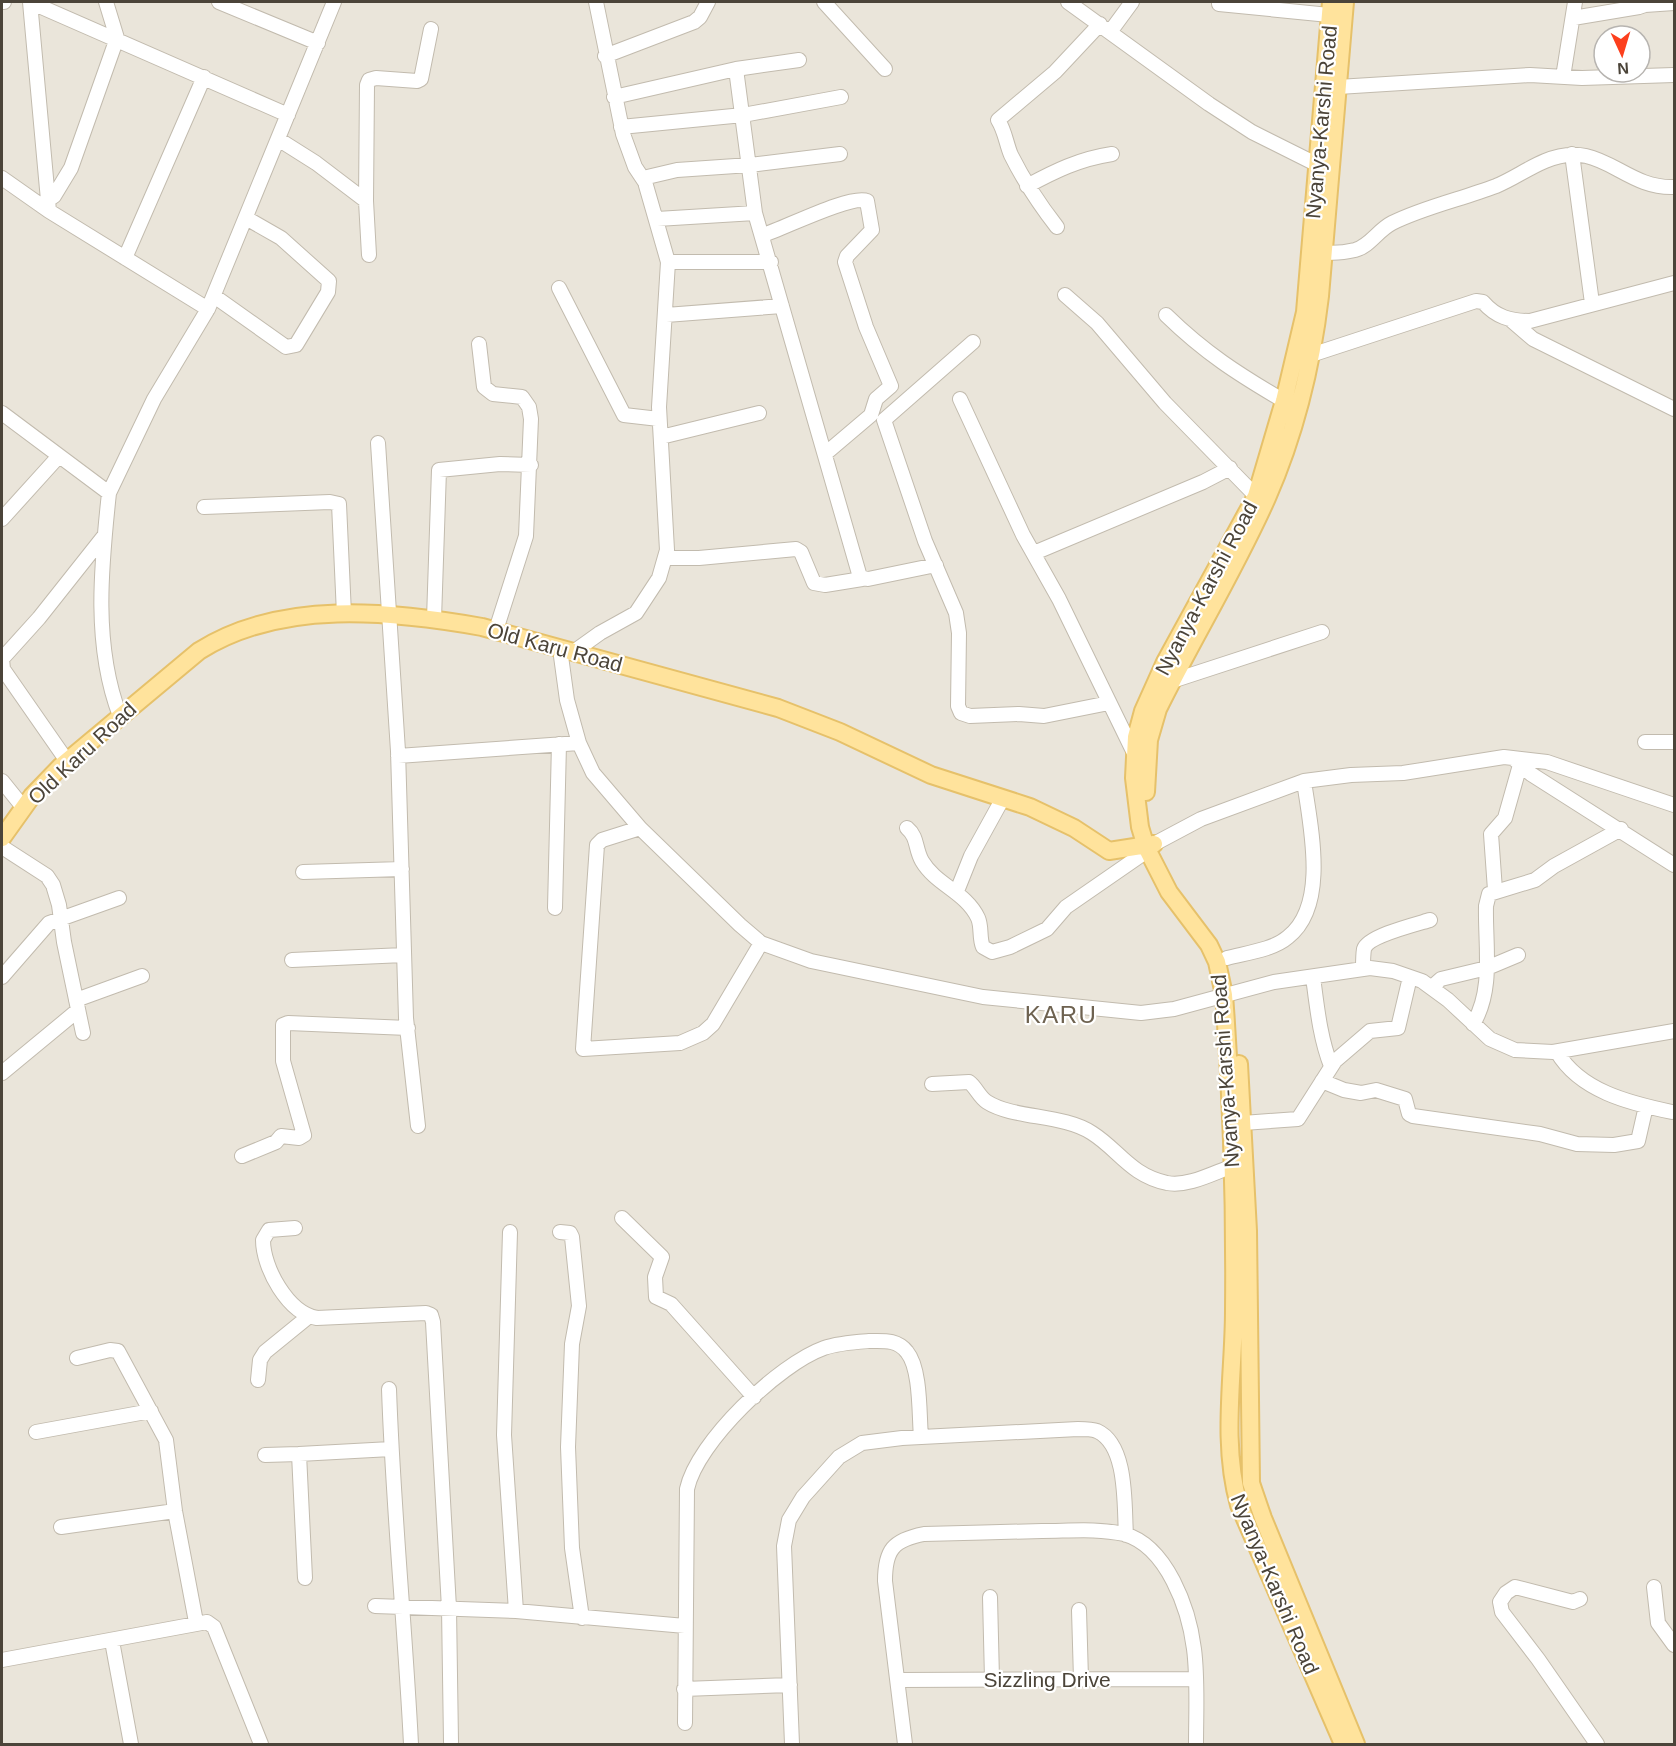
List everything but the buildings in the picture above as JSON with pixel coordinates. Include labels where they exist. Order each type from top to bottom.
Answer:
[{"type":"main road","name":"Nyanya-Karshi Road","points":[[1345,2],[1338,87],[1317,251],[1284,401],[1256,495],[1152,689],[1143,711],[1135,755],[1137,800],[1149,847],[1169,892],[1209,945],[1228,994],[1243,1123],[1248,1231],[1240,1338],[1249,1461],[1254,1496],[1349,1743]]},
{"type":"main road","name":"Nyanya-Karshi Road","points":[[1241,1320],[1233,1166],[1227,958],[1203,918],[1149,847],[1146,760],[1158,709],[1268,496],[1294,420],[1311,355],[1317,251],[1318,165],[1330,8]]},
{"type":"main road","name":"Old Karu Road","points":[[2,838],[23,807],[67,761],[199,651],[223,636],[267,622],[306,616],[344,614],[434,619],[496,630],[778,708],[840,732],[931,775],[1030,807],[1074,828],[1108,851],[1149,847]]},
{"type":"street","points":[[48,206],[30,2],[288,114]]},
{"type":"street","points":[[48,206],[71,168],[117,38],[106,2]]},
{"type":"street","points":[[219,2],[318,43]]},
{"type":"street","points":[[120,716],[112,693],[105,652],[101,567],[109,494],[154,399],[214,296],[334,2]]},
{"type":"street","points":[[596,2],[621,127],[635,167],[643,178],[668,262],[659,419],[665,558],[659,578],[636,614],[566,651],[567,700],[579,743],[593,773],[640,828],[724,910],[761,943],[812,962],[983,997],[1141,1012],[1174,1009],[1274,982],[1363,969],[1393,971],[1432,987],[1473,1024],[1502,1046],[1529,1052],[1557,1052],[1674,1030]]},
{"type":"street","points":[[605,56],[694,22],[700,17],[708,2]]},
{"type":"street","points":[[824,2],[885,69]]},
{"type":"street","points":[[1068,2],[1252,132],[1318,165]]},
{"type":"street","points":[[1057,227],[1027,186],[1010,153],[1004,130],[998,120],[1041,85],[1132,2]]},
{"type":"street","points":[[1563,77],[1575,2]]},
{"type":"street","points":[[1573,18],[1645,3],[1674,3]]},
{"type":"street","points":[[1219,4],[1330,8]]},
{"type":"street","points":[[369,255],[369,214],[366,201],[367,85],[369,80],[376,78],[417,81],[421,79],[432,29]]},
{"type":"street","points":[[614,97],[736,69],[799,60]]},
{"type":"street","points":[[736,69],[755,213],[771,262],[841,518],[862,579]]},
{"type":"street","points":[[1338,87],[1530,75],[1563,77],[1674,75]]},
{"type":"street","points":[[125,258],[204,77]]},
{"type":"street","points":[[621,127],[743,115],[841,97]]},
{"type":"street","points":[[278,139],[316,162],[366,201]]},
{"type":"street","points":[[643,178],[677,170],[750,165],[840,154]]},
{"type":"street","points":[[1027,186],[1066,165],[1086,158],[1112,154]]},
{"type":"street","points":[[1572,154],[1592,303]]},
{"type":"street","points":[[1317,251],[1355,250],[1392,223],[1497,185],[1544,161],[1572,154],[1598,158],[1639,181],[1674,187]]},
{"type":"street","points":[[2,178],[208,309]]},
{"type":"street","points":[[763,235],[821,210],[859,199],[867,201],[872,230],[847,256],[845,262],[866,327],[891,386],[876,399],[871,415],[825,454]]},
{"type":"street","points":[[657,219],[755,213]]},
{"type":"street","points":[[214,296],[286,347],[296,345],[328,292],[329,281],[281,238],[246,218]]},
{"type":"street","points":[[668,262],[771,262]]},
{"type":"street","points":[[1512,321],[1530,321],[1674,282]]},
{"type":"street","points":[[559,288],[624,415],[659,419]]},
{"type":"street","points":[[1065,295],[1097,323],[1165,403],[1256,495]]},
{"type":"street","points":[[1311,355],[1476,301],[1483,302],[1512,321],[1533,339],[1674,408]]},
{"type":"street","points":[[666,315],[782,306]]},
{"type":"street","points":[[1166,315],[1198,347],[1284,401]]},
{"type":"street","points":[[973,342],[884,420],[925,541],[956,613],[958,706],[961,713],[970,716],[1019,714],[1044,716],[1109,703]]},
{"type":"street","points":[[479,344],[484,387],[493,394],[522,397],[529,407],[531,465],[526,536],[496,630]]},
{"type":"street","points":[[960,399],[1019,527],[1135,755]]},
{"type":"street","points":[[2,413],[109,494]]},
{"type":"street","points":[[661,437],[759,413]]},
{"type":"street","points":[[378,443],[398,756],[408,1028],[418,1126]]},
{"type":"street","points":[[2,519],[59,456]]},
{"type":"street","points":[[434,619],[439,470],[500,464],[531,465]]},
{"type":"street","points":[[1034,553],[1230,468]]},
{"type":"street","points":[[204,507],[330,502],[339,504],[344,614]]},
{"type":"street","points":[[67,761],[3,669],[2,659],[39,618],[105,535]]},
{"type":"street","points":[[665,558],[699,558],[796,549],[801,552],[814,583],[825,585],[936,565]]},
{"type":"street","points":[[1172,681],[1322,632]]},
{"type":"street","points":[[1645,742],[1674,742]]},
{"type":"street","points":[[398,756],[579,743]]},
{"type":"street","points":[[555,908],[559,744]]},
{"type":"street","points":[[907,828],[915,837],[918,853],[926,867],[938,879],[957,891],[978,919],[982,946],[988,951],[997,952],[1047,929],[1066,908],[1149,847],[1201,819],[1304,781],[1351,775],[1403,773],[1504,757],[1517,761],[1547,762],[1674,804]]},
{"type":"street","points":[[1517,761],[1563,795],[1621,829],[1674,865]]},
{"type":"street","points":[[1495,890],[1491,834],[1505,818],[1517,761]]},
{"type":"street","points":[[2,780],[23,807]]},
{"type":"street","points":[[1227,958],[1278,944],[1290,936],[1300,922],[1312,891],[1315,855],[1304,781]]},
{"type":"street","points":[[957,891],[971,856],[1003,798]]},
{"type":"street","points":[[640,828],[602,840],[597,844],[583,1050],[680,1043],[697,1037],[713,1024],[761,943]]},
{"type":"street","points":[[1473,1024],[1482,1009],[1487,968],[1486,906],[1489,894],[1495,890],[1535,880],[1554,866],[1621,829]]},
{"type":"street","points":[[2,848],[46,876],[53,885],[83,1033]]},
{"type":"street","points":[[303,872],[402,869]]},
{"type":"street","points":[[2,977],[42,929],[61,919],[119,898]]},
{"type":"street","points":[[1363,969],[1364,949],[1369,943],[1394,931],[1430,920]]},
{"type":"street","points":[[292,960],[404,955]]},
{"type":"street","points":[[1432,987],[1452,976],[1487,968],[1518,955]]},
{"type":"street","points":[[2,1073],[76,1005],[142,976]]},
{"type":"street","points":[[1313,977],[1323,1030],[1322,1044],[1331,1066]]},
{"type":"street","points":[[1243,1123],[1298,1119],[1331,1066],[1370,1031],[1398,1028],[1410,977]]},
{"type":"street","points":[[242,1156],[276,1142],[281,1136],[299,1138],[305,1132],[283,1061],[283,1025],[288,1023],[408,1028]]},
{"type":"street","points":[[1557,1052],[1570,1071],[1608,1095],[1672,1112]]},
{"type":"street","points":[[1322,1081],[1344,1090],[1361,1093],[1376,1090],[1405,1098],[1409,1114],[1413,1116],[1540,1134],[1577,1144],[1614,1145],[1638,1141],[1646,1106]]},
{"type":"street","points":[[932,1084],[969,1082],[988,1102],[1092,1132],[1121,1160],[1143,1174],[1168,1183],[1199,1179],[1233,1166]]},
{"type":"street","points":[[622,1218],[662,1257],[655,1277],[656,1297],[671,1304],[754,1396]]},
{"type":"street","points":[[295,1228],[269,1230],[263,1240],[263,1250],[267,1264],[296,1309],[308,1317],[426,1313],[431,1315],[449,1608],[451,1742]]},
{"type":"street","points":[[510,1232],[504,1435],[516,1611]]},
{"type":"street","points":[[560,1232],[570,1233],[572,1237],[578,1288],[579,1306],[572,1344],[568,1446],[573,1548],[582,1618]]},
{"type":"street","points":[[258,1380],[260,1360],[265,1352],[308,1317]]},
{"type":"street","points":[[685,1723],[685,1544],[690,1476],[710,1442],[754,1396],[801,1359],[825,1347],[887,1341],[898,1343],[913,1363],[921,1437]]},
{"type":"street","points":[[77,1358],[110,1350],[118,1351],[166,1440],[175,1511],[196,1622]]},
{"type":"street","points":[[389,1389],[411,1744]]},
{"type":"street","points":[[36,1432],[151,1411]]},
{"type":"street","points":[[792,1744],[784,1546],[789,1520],[803,1497],[839,1457],[862,1443],[921,1437],[1078,1429],[1096,1431],[1109,1440],[1119,1459],[1124,1482],[1126,1535]]},
{"type":"street","points":[[265,1455],[391,1449]]},
{"type":"street","points":[[299,1454],[305,1578]]},
{"type":"street","points":[[61,1527],[175,1511]]},
{"type":"street","points":[[905,1744],[899,1680],[885,1581],[885,1562],[893,1546],[907,1537],[924,1534],[1094,1530],[1126,1535],[1144,1545],[1161,1561],[1174,1585],[1187,1617],[1194,1648],[1196,1744]]},
{"type":"street","points":[[1580,1599],[1573,1602],[1515,1587],[1506,1593],[1500,1602],[1502,1612],[1597,1744]]},
{"type":"street","points":[[1654,1587],[1658,1623],[1674,1645]]},
{"type":"street","points":[[990,1597],[992,1679]]},
{"type":"street","points":[[375,1606],[516,1611],[686,1626]]},
{"type":"street","points":[[1079,1610],[1081,1679]]},
{"type":"street","points":[[2,1660],[112,1641],[196,1622],[207,1622],[214,1627],[261,1744]]},
{"type":"street","points":[[112,1641],[131,1744]]},
{"type":"street","name":"Sizzling Drive","points":[[899,1680],[1196,1679]]},
{"type":"street","points":[[684,1689],[789,1685]]},
{"type":"shaded area","points":[[2,2],[1674,2],[1674,1744],[2,1744]]},
{"type":"district","name":"KARU","points":[[1061,1014]]}]
